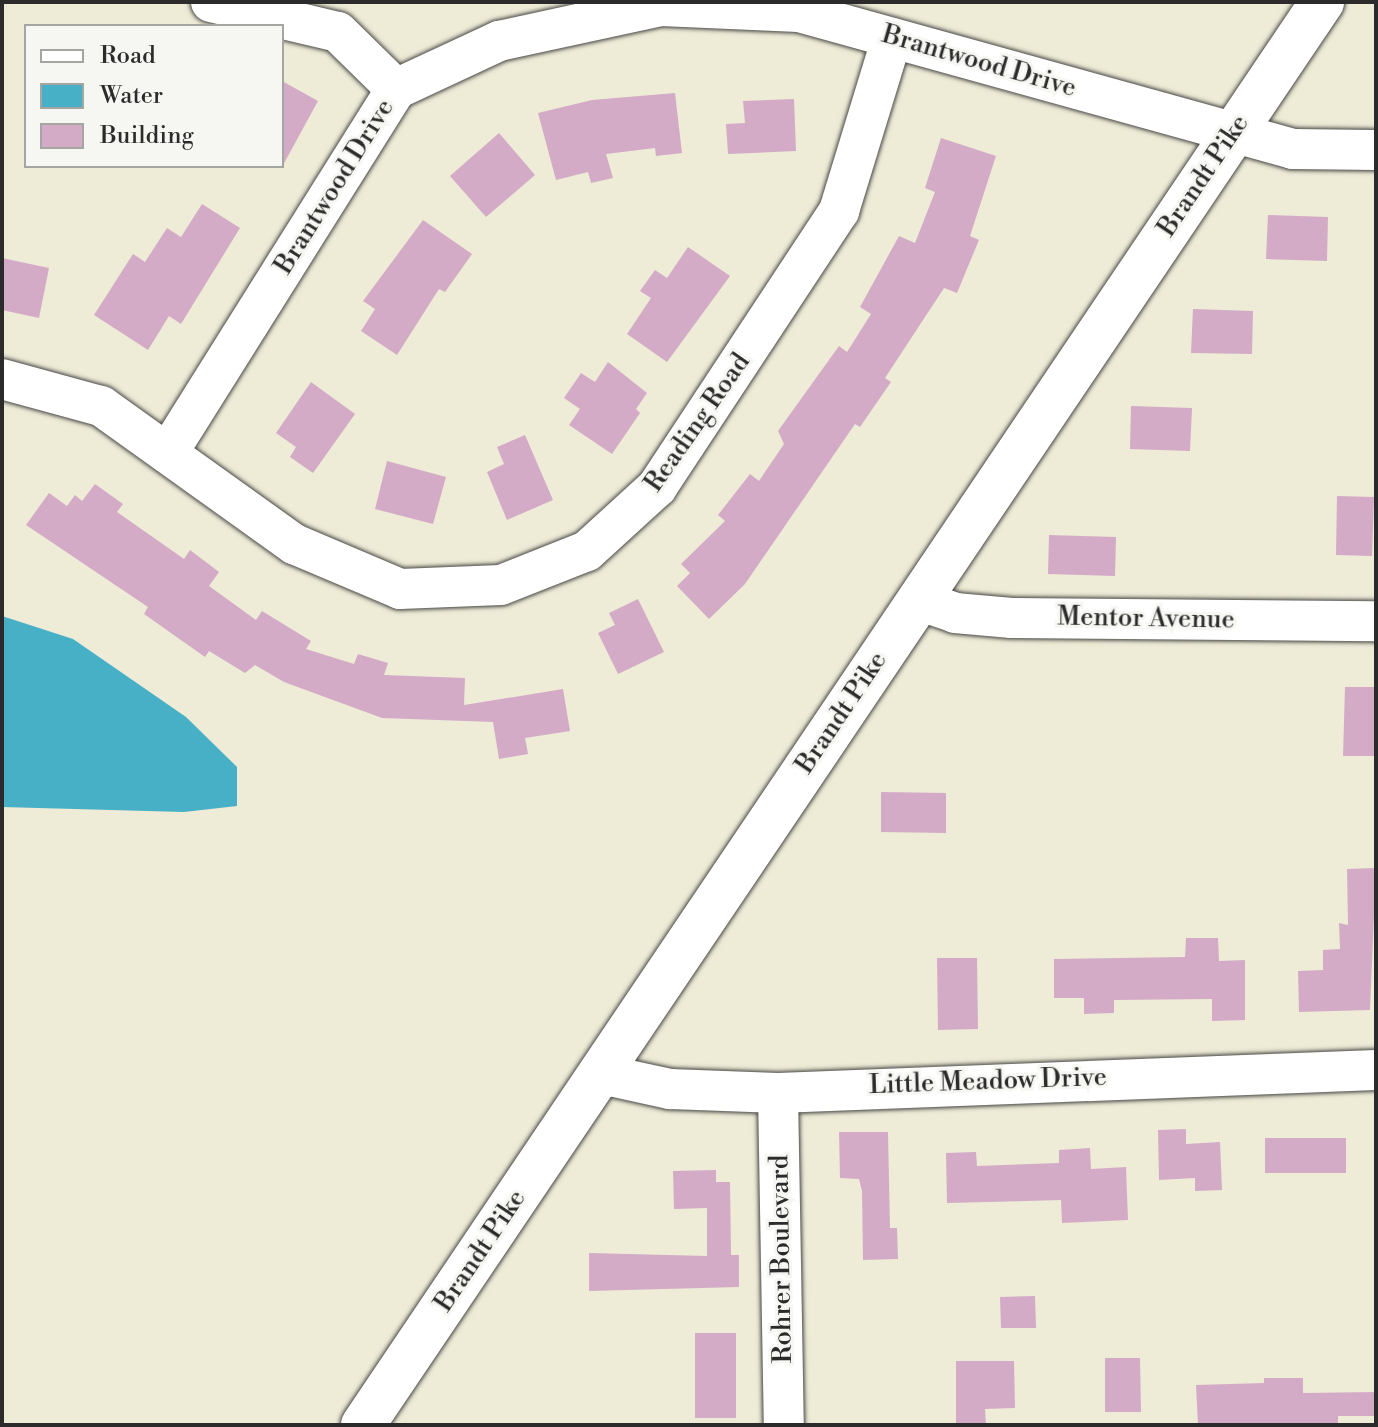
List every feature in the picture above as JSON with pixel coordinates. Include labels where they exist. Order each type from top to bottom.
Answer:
[{"type":"main road","name":"Brandt Pike","points":[[363,1425],[1322,2]]},
{"type":"street","points":[[211,2],[338,32],[396,89]]},
{"type":"street","name":"Brantwood Drive","points":[[169,451],[396,89],[499,41],[661,6],[799,12],[1293,149],[1376,150]]},
{"type":"street","name":"Reading Road","points":[[2,379],[101,406],[169,451],[294,544],[400,589],[501,585],[587,551],[657,487],[839,211],[892,38]]},
{"type":"street","name":"Mentor Avenue","points":[[918,600],[955,613],[1012,618],[1376,621]]},
{"type":"street","name":"Little Meadow Drive","points":[[601,1074],[670,1089],[778,1093],[1376,1070]]},
{"type":"street","name":"Rohrer Boulevard","points":[[778,1093],[784,1425]]},
{"type":"water","points":[[2,616],[73,639],[186,717],[237,767],[237,806],[184,812],[2,807]]},
{"type":"building","points":[[284,82],[318,101],[284,163]]},
{"type":"building","points":[[675,93],[682,153],[656,156],[655,148],[606,154],[613,178],[591,183],[588,172],[556,180],[538,113],[592,100]]},
{"type":"building","points":[[794,99],[796,151],[728,154],[726,124],[745,123],[743,101]]},
{"type":"building","points":[[499,133],[535,175],[486,217],[450,176]]},
{"type":"building","points":[[941,138],[996,156],[970,236],[979,240],[957,293],[944,288],[885,378],[891,382],[860,427],[855,424],[745,584],[709,619],[677,586],[690,573],[681,564],[725,521],[718,515],[750,474],[759,481],[784,444],[778,431],[839,346],[847,352],[871,314],[860,307],[899,236],[915,243],[935,192],[925,188]]},
{"type":"building","points":[[202,204],[240,228],[181,324],[169,316],[148,350],[94,315],[133,254],[145,262],[167,228],[181,237]]},
{"type":"building","points":[[1268,215],[1328,217],[1327,261],[1266,259]]},
{"type":"building","points":[[423,220],[472,254],[445,292],[439,289],[397,355],[361,331],[375,309],[363,301]]},
{"type":"building","points":[[688,247],[730,276],[667,362],[627,334],[651,298],[640,291],[655,270],[667,278]]},
{"type":"building","points":[[2,258],[49,268],[39,318],[2,310]]},
{"type":"building","points":[[1193,309],[1253,311],[1252,354],[1191,353]]},
{"type":"building","points":[[608,362],[647,393],[636,409],[640,413],[612,454],[569,425],[580,409],[564,398],[581,373],[595,382]]},
{"type":"building","points":[[311,382],[355,414],[313,473],[290,457],[296,447],[276,433]]},
{"type":"building","points":[[1131,406],[1192,408],[1190,451],[1130,449]]},
{"type":"building","points":[[525,435],[553,500],[507,520],[487,472],[504,464],[497,447]]},
{"type":"building","points":[[387,461],[446,477],[433,524],[375,509]]},
{"type":"building","points":[[95,484],[123,504],[117,512],[184,559],[190,550],[219,572],[209,586],[256,620],[262,611],[311,641],[306,649],[354,664],[358,654],[388,663],[384,675],[465,678],[464,705],[563,689],[570,731],[525,738],[528,754],[499,759],[493,722],[382,718],[284,682],[255,665],[245,673],[209,651],[205,657],[144,614],[148,607],[26,525],[49,493],[67,506],[75,495],[82,501]]},
{"type":"building","points":[[1337,496],[1374,497],[1372,556],[1336,555]]},
{"type":"building","points":[[1049,535],[1116,537],[1115,576],[1048,574]]},
{"type":"building","points":[[638,599],[664,652],[618,674],[598,633],[615,625],[609,613]]},
{"type":"building","points":[[1345,687],[1376,687],[1374,756],[1343,756]]},
{"type":"building","points":[[881,792],[946,793],[946,833],[881,832]]},
{"type":"building","points":[[1376,868],[1370,1010],[1299,1012],[1298,971],[1323,970],[1323,950],[1340,949],[1339,923],[1348,925],[1347,869]]},
{"type":"building","points":[[1186,938],[1218,938],[1219,961],[1245,960],[1245,1020],[1212,1021],[1212,999],[1114,1000],[1114,1013],[1084,1014],[1084,998],[1054,998],[1054,959],[1185,957]]},
{"type":"building","points":[[937,958],[977,958],[978,1029],[938,1030]]},
{"type":"building","points":[[1186,1129],[1186,1144],[1220,1142],[1222,1190],[1195,1191],[1195,1178],[1159,1180],[1158,1130]]},
{"type":"building","points":[[839,1132],[888,1132],[890,1228],[897,1228],[898,1259],[863,1260],[862,1191],[859,1179],[840,1178]]},
{"type":"building","points":[[1265,1138],[1346,1138],[1346,1173],[1265,1173]]},
{"type":"building","points":[[1090,1148],[1091,1169],[1126,1167],[1128,1220],[1062,1223],[1061,1200],[947,1203],[946,1153],[976,1152],[977,1166],[1059,1163],[1059,1150]]},
{"type":"building","points":[[716,1170],[716,1182],[730,1182],[731,1255],[739,1255],[739,1287],[589,1291],[589,1253],[707,1256],[707,1208],[674,1209],[673,1171]]},
{"type":"building","points":[[1035,1296],[1036,1328],[1001,1328],[1000,1297]]},
{"type":"building","points":[[695,1333],[736,1333],[736,1418],[695,1418]]},
{"type":"building","points":[[1105,1358],[1140,1358],[1141,1412],[1105,1412]]},
{"type":"building","points":[[956,1361],[1014,1361],[1015,1408],[985,1409],[986,1425],[956,1425]]},
{"type":"building","points":[[1264,1378],[1303,1378],[1303,1393],[1376,1392],[1376,1416],[1338,1416],[1338,1425],[1198,1425],[1196,1385],[1264,1383]]}]
